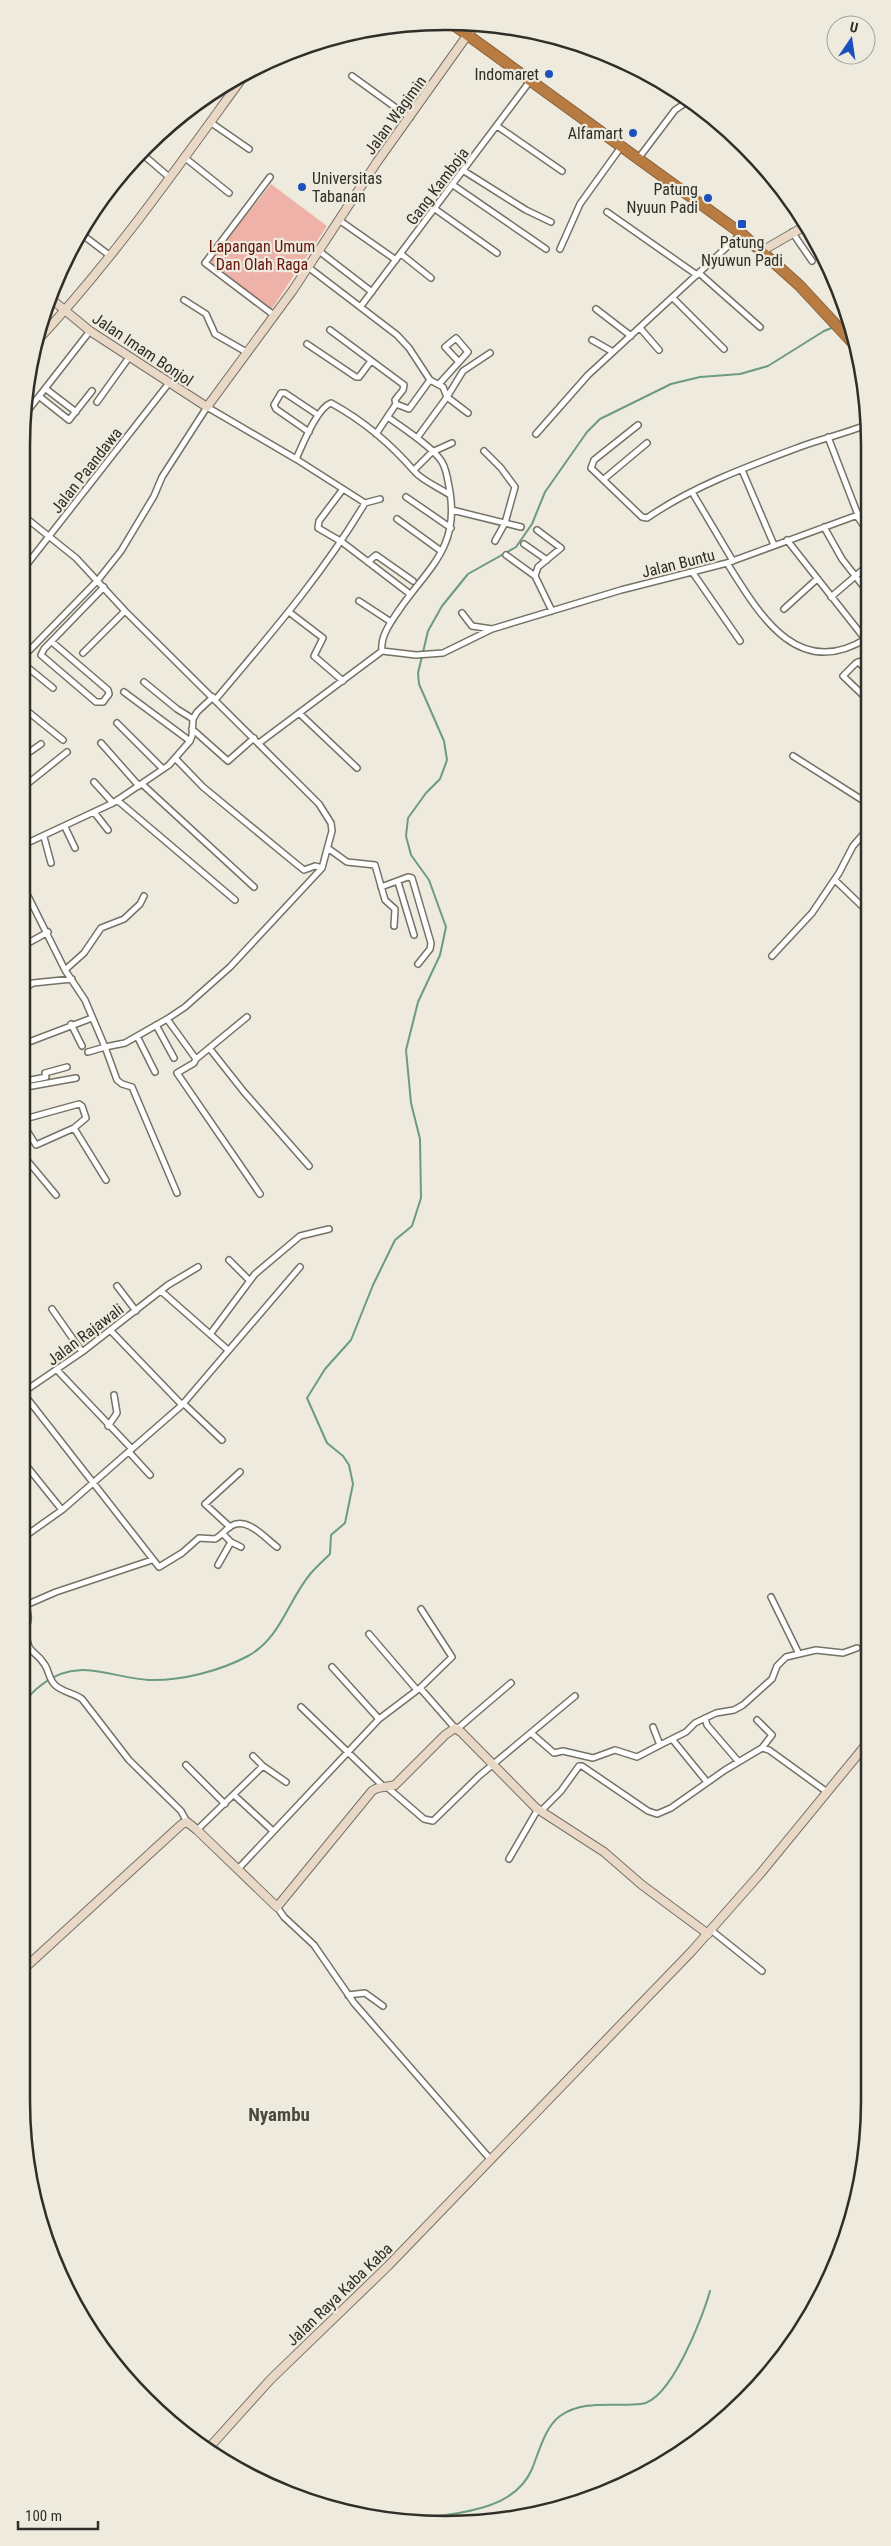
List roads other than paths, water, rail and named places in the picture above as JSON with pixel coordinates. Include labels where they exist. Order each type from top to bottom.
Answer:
[{"type":"highway","points":[[462,31],[742,234],[762,251],[846,336]]},
{"type":"street","name":"Jalan Wagimin","points":[[207,407],[275,316],[339,220],[471,31]]},
{"type":"street","points":[[352,76],[410,118]]},
{"type":"street","name":"Gang Kamboja","points":[[361,306],[531,80]]},
{"type":"street","points":[[46,331],[65,311],[169,177],[234,88]]},
{"type":"street","points":[[638,159],[675,110],[683,105]]},
{"type":"street","points":[[210,122],[249,149]]},
{"type":"street","points":[[498,126],[562,171]]},
{"type":"street","points":[[560,249],[580,204],[621,146]]},
{"type":"street","points":[[184,157],[229,193]]},
{"type":"street","points":[[147,158],[169,177]]},
{"type":"street","points":[[464,171],[526,210],[551,222]]},
{"type":"street","points":[[270,177],[205,263],[275,316]]},
{"type":"street","points":[[453,185],[546,249]]},
{"type":"street","points":[[434,209],[497,252]]},
{"type":"street","points":[[608,212],[698,274],[760,327]]},
{"type":"street","points":[[339,220],[396,260]]},
{"type":"street","points":[[762,251],[799,229]]},
{"type":"street","points":[[792,232],[812,261]]},
{"type":"street","points":[[536,434],[588,374],[742,234]]},
{"type":"street","points":[[86,238],[108,255]]},
{"type":"street","points":[[319,251],[372,292]]},
{"type":"street","points":[[401,254],[431,278]]},
{"type":"street","points":[[308,267],[361,306],[402,340],[430,380],[438,384],[446,391],[447,397],[468,413]]},
{"type":"street","points":[[673,298],[724,349]]},
{"type":"street","points":[[184,300],[206,314],[215,334],[248,353]]},
{"type":"street","name":"Jalan Imam Bonjol","points":[[56,303],[90,330],[169,384],[207,407]]},
{"type":"street","points":[[596,309],[630,336]]},
{"type":"street","points":[[640,328],[659,350]]},
{"type":"street","points":[[32,406],[90,330]]},
{"type":"street","points":[[330,330],[404,385],[403,390],[395,400],[396,404],[389,418],[376,434]]},
{"type":"street","points":[[438,384],[468,351],[456,338],[445,347],[458,361]]},
{"type":"street","points":[[592,340],[612,352]]},
{"type":"street","points":[[307,344],[356,377],[359,377],[371,360]]},
{"type":"street","points":[[417,438],[447,397],[463,371],[490,353]]},
{"type":"street","points":[[97,402],[130,356]]},
{"type":"street","points":[[396,404],[409,409],[430,380]]},
{"type":"street","name":"Jalan Paandawa","points":[[30,561],[169,384]]},
{"type":"street","points":[[46,389],[76,412]]},
{"type":"street","points":[[40,397],[68,419],[71,419],[92,391]]},
{"type":"street","points":[[309,432],[276,409],[274,405],[281,393],[285,393],[318,415]]},
{"type":"street","points":[[296,459],[318,415],[331,403],[376,434],[414,470],[450,495]]},
{"type":"street","points":[[30,651],[98,580],[122,551],[162,477],[207,407],[296,459],[365,503]]},
{"type":"street","points":[[259,743],[382,651],[385,634],[410,594],[433,566],[451,528],[452,510],[443,463],[417,438],[389,418]]},
{"type":"street","points":[[638,425],[594,460],[592,468],[642,517],[647,518],[692,492],[742,470],[860,427]]},
{"type":"street","points":[[828,437],[861,521]]},
{"type":"street","points":[[414,470],[432,452],[452,442]]},
{"type":"street","points":[[604,479],[647,442]]},
{"type":"street","points":[[484,451],[501,468],[515,487],[505,523],[495,541]]},
{"type":"street","points":[[742,470],[774,545]]},
{"type":"street","points":[[343,489],[318,524],[322,531],[342,542],[410,594]]},
{"type":"street","points":[[692,492],[762,617],[798,646],[810,652],[822,653],[853,646],[861,641]]},
{"type":"street","points":[[406,497],[451,528]]},
{"type":"street","points":[[30,842],[115,802],[163,769],[175,758],[190,742],[193,719],[197,712],[215,698],[289,612],[342,542],[365,503],[380,499]]},
{"type":"street","points":[[452,510],[521,527]]},
{"type":"street","name":"Jalan Buntu","points":[[382,651],[416,655],[443,653],[492,629],[628,588],[693,573],[730,562],[861,514]]},
{"type":"street","points":[[397,519],[441,551]]},
{"type":"street","points":[[30,521],[76,558],[125,611],[259,743],[326,814],[332,831],[329,849],[322,868],[230,967],[185,1007],[167,1019],[118,1045],[88,1052]]},
{"type":"street","points":[[824,527],[842,559],[861,584]]},
{"type":"street","points":[[535,576],[538,567],[561,548],[537,530]]},
{"type":"street","points":[[787,540],[861,632]]},
{"type":"street","points":[[524,544],[547,560]]},
{"type":"street","points":[[368,562],[376,555],[413,581]]},
{"type":"street","points":[[506,555],[535,576],[552,611]]},
{"type":"street","points":[[831,597],[861,571]]},
{"type":"street","points":[[693,573],[740,642]]},
{"type":"street","points":[[784,609],[817,579]]},
{"type":"street","points":[[52,642],[108,690],[109,694],[102,702],[96,702],[41,656],[42,652],[104,587]]},
{"type":"street","points":[[359,601],[392,622]]},
{"type":"street","points":[[83,653],[125,611]]},
{"type":"street","points":[[289,612],[323,638],[314,656],[343,681]]},
{"type":"street","points":[[462,613],[472,626],[492,629]]},
{"type":"street","points":[[861,661],[843,676],[861,693]]},
{"type":"street","points":[[858,662],[861,665]]},
{"type":"street","points":[[30,668],[54,688]]},
{"type":"street","points":[[144,682],[177,709],[193,719]]},
{"type":"street","points":[[124,692],[190,742]]},
{"type":"street","points":[[30,713],[63,740]]},
{"type":"street","points":[[299,713],[357,768]]},
{"type":"street","points":[[118,723],[163,769]]},
{"type":"street","points":[[192,730],[228,761],[254,738]]},
{"type":"street","points":[[101,743],[140,785],[254,887]]},
{"type":"street","points":[[30,752],[41,744]]},
{"type":"street","points":[[30,782],[67,752]]},
{"type":"street","points":[[793,756],[861,799]]},
{"type":"street","points":[[175,758],[203,787],[304,870],[315,866],[322,868]]},
{"type":"street","points":[[94,782],[115,802],[235,900]]},
{"type":"street","points":[[94,812],[108,830]]},
{"type":"street","points":[[65,827],[75,848]]},
{"type":"street","points":[[44,837],[50,863]]},
{"type":"street","points":[[772,956],[812,913],[835,880],[853,846],[861,837]]},
{"type":"street","points":[[329,849],[347,862],[374,864],[385,900],[395,909],[394,926]]},
{"type":"street","points":[[381,887],[408,877],[412,878],[430,936],[430,949],[418,964]]},
{"type":"street","points":[[835,880],[861,905]]},
{"type":"street","points":[[398,882],[414,935]]},
{"type":"street","points":[[65,970],[84,953],[101,928],[124,919],[140,904],[144,896]]},
{"type":"street","points":[[30,899],[65,970],[85,1000],[117,1080],[133,1089],[177,1193]]},
{"type":"street","points":[[30,942],[48,932]]},
{"type":"street","points":[[30,985],[72,979]]},
{"type":"street","points":[[247,1017],[210,1049],[196,1058],[194,1063],[178,1072],[178,1075],[260,1194]]},
{"type":"street","points":[[30,1041],[71,1024],[92,1018]]},
{"type":"street","points":[[167,1019],[196,1058]]},
{"type":"street","points":[[71,1024],[82,1046]]},
{"type":"street","points":[[156,1025],[174,1058]]},
{"type":"street","points":[[137,1036],[155,1072]]},
{"type":"street","points":[[210,1049],[244,1092],[309,1166]]},
{"type":"street","points":[[30,1080],[46,1077],[45,1073],[67,1067]]},
{"type":"street","points":[[30,1086],[76,1078]]},
{"type":"street","points":[[30,1118],[80,1104],[86,1119],[74,1128],[36,1145],[30,1135]]},
{"type":"street","points":[[74,1128],[106,1180]]},
{"type":"street","points":[[30,1164],[56,1195]]},
{"type":"street","points":[[211,1334],[250,1280],[300,1236],[329,1229]]},
{"type":"street","points":[[229,1260],[250,1280]]},
{"type":"street","name":"Jalan Rajawali","points":[[30,1388],[111,1331],[161,1291],[198,1267]]},
{"type":"street","points":[[30,1533],[62,1510],[183,1404],[300,1267]]},
{"type":"street","points":[[117,1286],[136,1311]]},
{"type":"street","points":[[161,1291],[228,1350]]},
{"type":"street","points":[[52,1309],[82,1352]]},
{"type":"street","points":[[111,1331],[183,1404],[222,1440]]},
{"type":"street","points":[[57,1370],[150,1475]]},
{"type":"street","points":[[108,1426],[117,1413],[114,1395]]},
{"type":"street","points":[[30,1403],[159,1567],[182,1553],[199,1538],[212,1540],[239,1523],[247,1525],[276,1547]]},
{"type":"street","points":[[30,1470],[62,1510]]},
{"type":"street","points":[[230,1527],[205,1504],[240,1472]]},
{"type":"street","points":[[223,1534],[241,1548]]},
{"type":"street","points":[[218,1565],[231,1542]]},
{"type":"street","points":[[30,1600],[152,1560]]},
{"type":"street","points":[[772,1597],[799,1654]]},
{"type":"street","points":[[238,1869],[379,1719],[418,1689],[452,1657],[421,1609]]},
{"type":"street","points":[[368,1634],[456,1729],[539,1810],[604,1852],[642,1885],[762,1971]]},
{"type":"street","points":[[531,1733],[554,1753],[563,1751],[593,1758],[615,1750],[637,1757],[672,1739],[716,1712],[734,1710],[743,1706],[772,1679],[780,1660],[816,1650],[843,1653],[857,1648]]},
{"type":"street","points":[[30,1650],[44,1664],[52,1682],[61,1689],[76,1694],[88,1704],[109,1738],[129,1760],[181,1811],[187,1822],[277,1907],[284,1917],[321,1954],[348,1995],[492,2160]]},
{"type":"street","points":[[332,1667],[379,1719]]},
{"type":"street","points":[[277,1907],[372,1791],[395,1785],[445,1735],[456,1729],[511,1683]]},
{"type":"street","points":[[301,1707],[386,1787],[424,1819],[431,1821],[492,1765],[575,1696]]},
{"type":"street","points":[[705,1718],[707,1725],[738,1761]]},
{"type":"street","points":[[509,1859],[539,1810],[561,1791],[580,1766],[586,1767],[643,1808],[657,1814],[671,1808],[738,1761],[762,1748],[772,1735],[757,1720]]},
{"type":"street","points":[[654,1727],[660,1745]]},
{"type":"street","points":[[672,1739],[707,1782]]},
{"type":"street","points":[[762,1748],[769,1750],[827,1792]]},
{"type":"street","name":"Jalan Raya Kaba Kaba","points":[[212,2444],[271,2379],[388,2266],[492,2160],[709,1932],[861,1752]]},
{"type":"street","points":[[253,1756],[263,1766],[286,1782]]},
{"type":"street","points":[[186,1765],[225,1804]]},
{"type":"street","points":[[197,1830],[263,1766]]},
{"type":"street","points":[[234,1794],[273,1831]]},
{"type":"street","points":[[30,1964],[176,1828],[187,1822]]},
{"type":"street","points":[[348,1995],[365,1992],[384,2006]]},
{"type":"waterway","points":[[30,1696],[44,1683],[57,1675],[70,1671],[95,1671],[149,1680],[174,1679],[213,1670],[248,1656],[269,1639],[313,1570],[330,1554],[331,1535],[345,1523],[353,1484],[349,1465],[343,1456],[327,1443],[307,1398],[325,1369],[351,1340],[373,1285],[395,1240],[412,1226],[421,1198],[420,1139],[411,1103],[406,1050],[418,1002],[440,955],[446,927],[429,880],[411,855],[406,836],[408,818],[426,793],[440,779],[447,760],[444,741],[419,684],[418,673],[428,631],[442,606],[468,574],[516,547],[532,524],[545,492],[587,432],[600,419],[671,384],[700,377],[740,374],[768,366],[824,331],[834,327]]},
{"type":"waterway","points":[[437,2516],[475,2510],[509,2496],[522,2484],[532,2469],[550,2427],[560,2416],[569,2411],[589,2406],[641,2404],[652,2399],[663,2389],[684,2356],[710,2291]]},
{"type":"place","name":"Indomaret","points":[[549,74]]},
{"type":"place","name":"Alfamart","points":[[633,133]]},
{"type":"place","name":"Universitas Tabanan","points":[[302,187]]},
{"type":"place","name":"Patung Nyuun Padi","points":[[708,198]]},
{"type":"place","name":"Patung Nyuwun Padi","points":[[742,224]]},
{"type":"district","name":"Nyambu","points":[[279,2114]]},
{"type":"park label","name":"Lapangan Umum Dan Olah Raga","points":[[262,255]]}]
